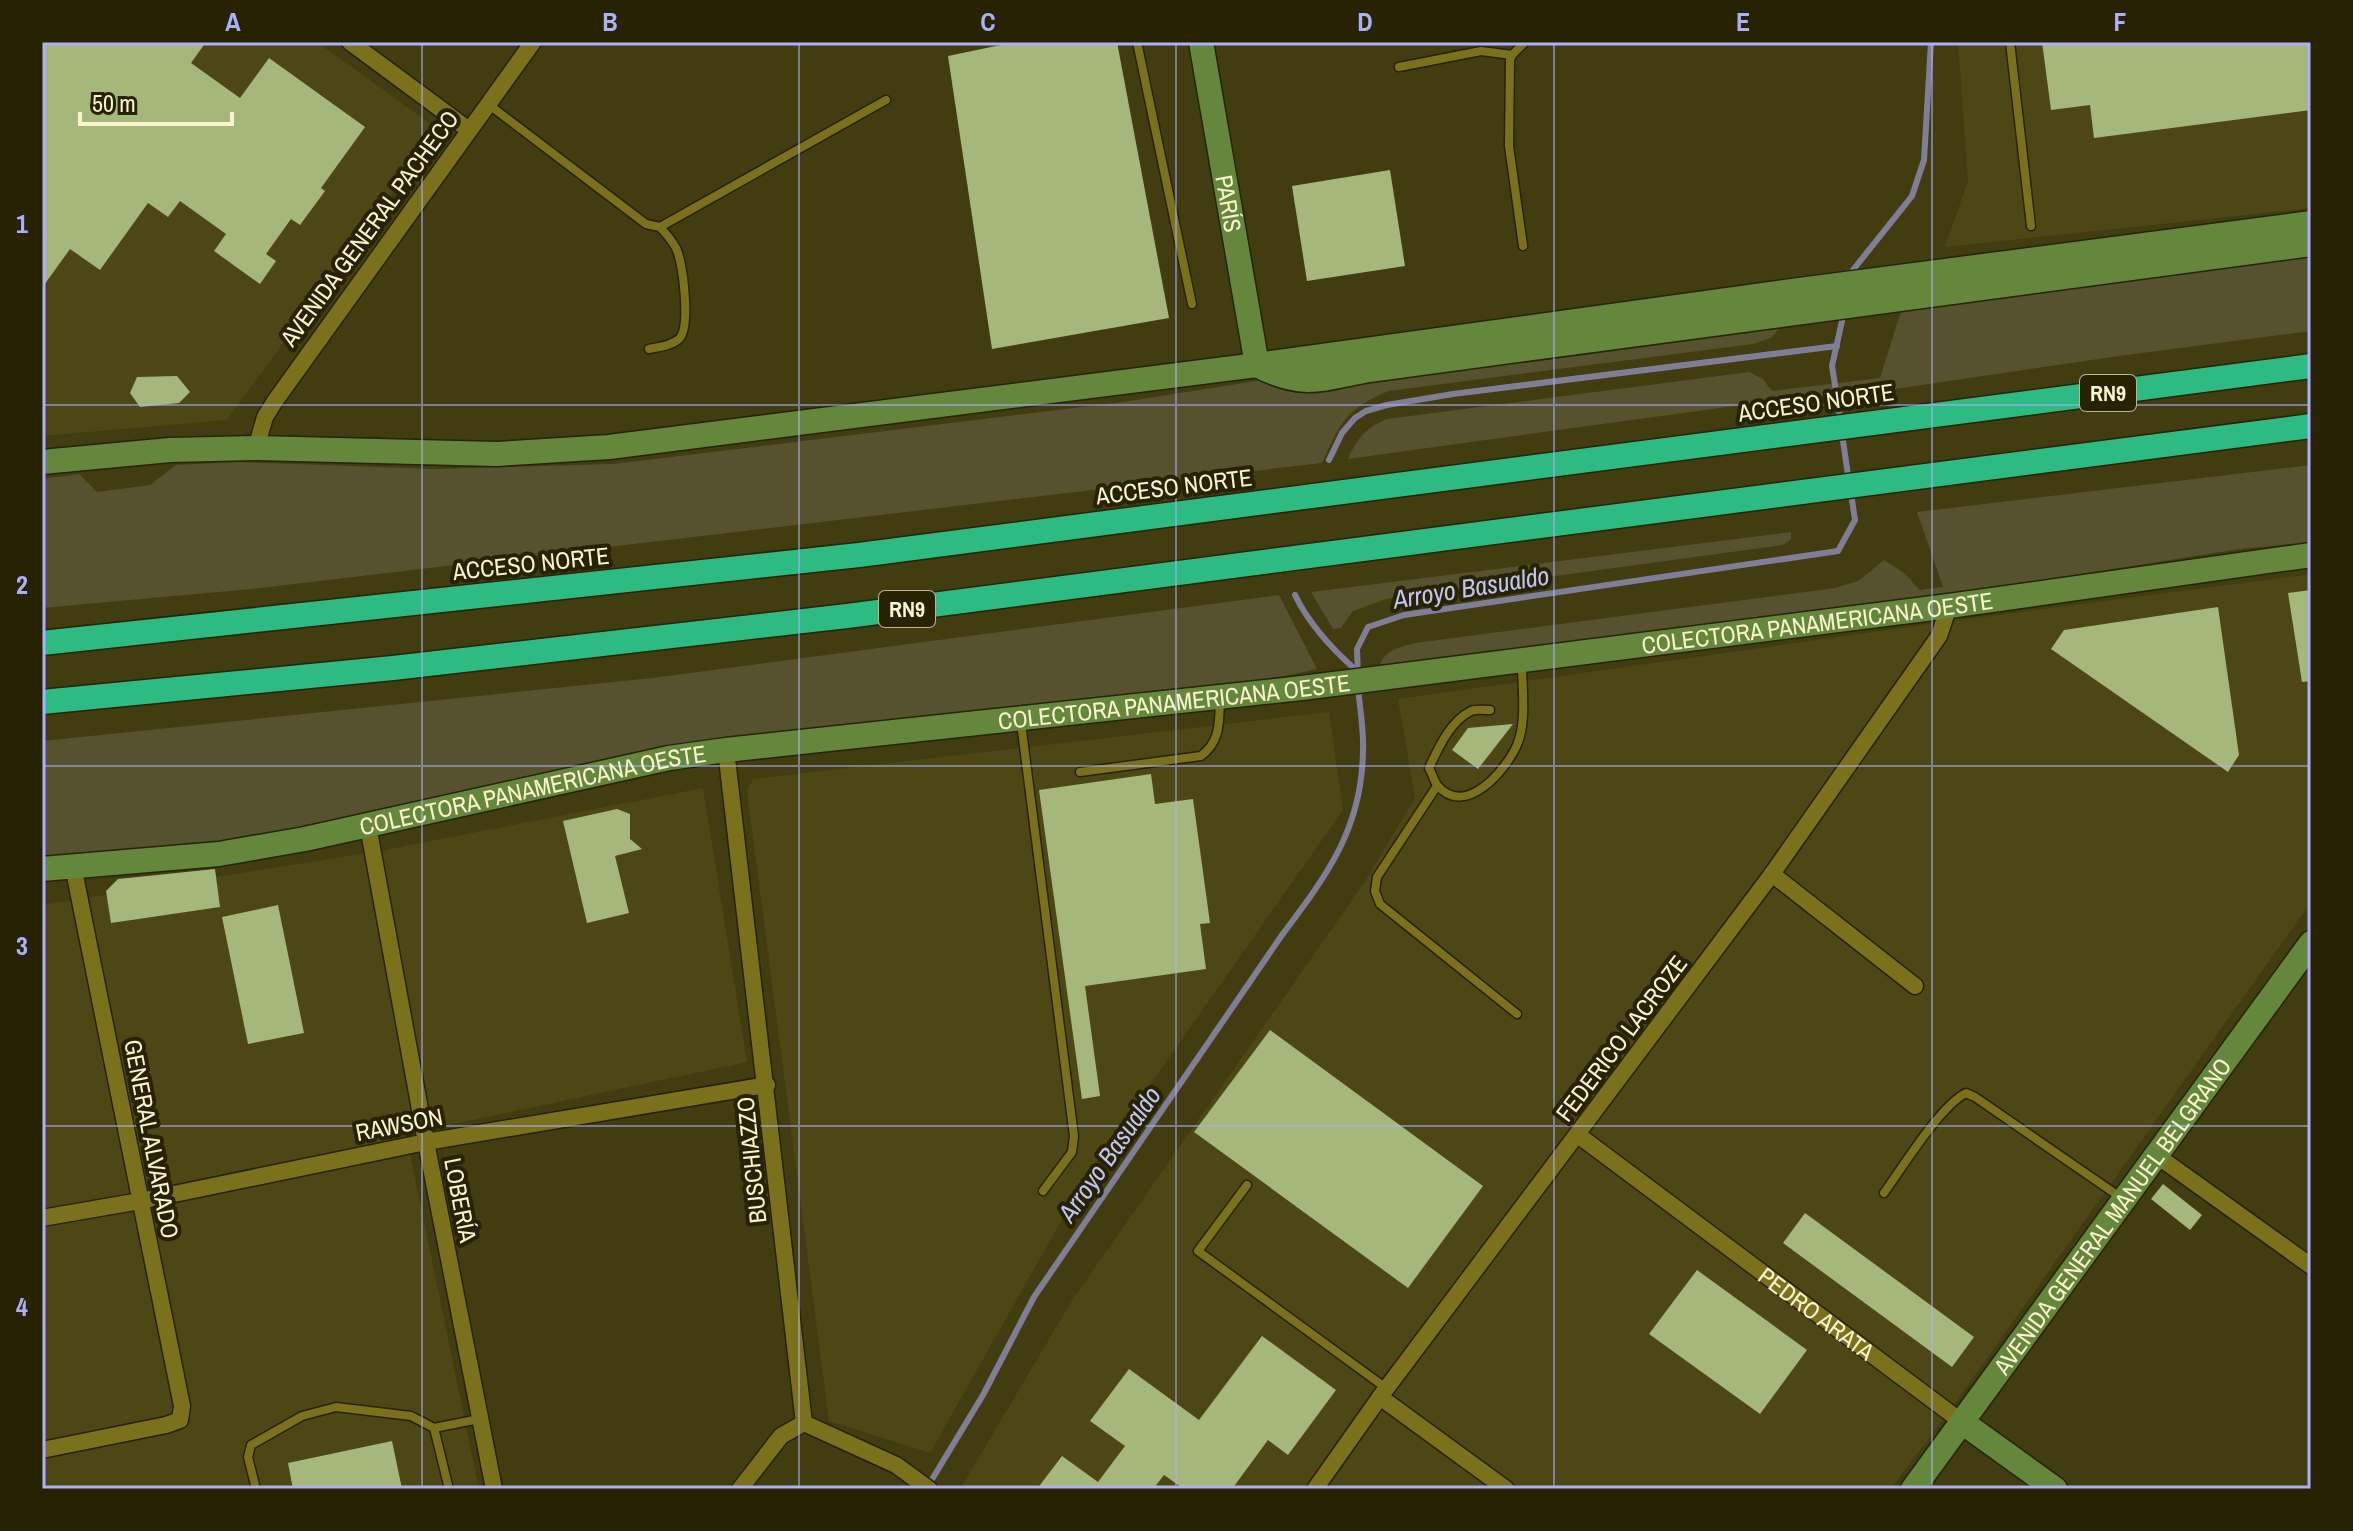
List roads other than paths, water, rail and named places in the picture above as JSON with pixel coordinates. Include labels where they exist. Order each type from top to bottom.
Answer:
[{"type":"highway","name":"ACCESO NORTE","points":[[42,643],[859,555],[2311,366]]},
{"type":"highway","name":"RN9","points":[[42,702],[393,668],[847,616],[2311,426]]},
{"type":"street","points":[[350,42],[469,130]]},
{"type":"street","name":"AVENIDA GENERAL PACHECO","points":[[256,448],[265,417],[275,401],[533,42]]},
{"type":"street","name":"PARÍS","points":[[1201,42],[1257,365]]},
{"type":"street","points":[[1921,286],[2311,223]]},
{"type":"street","points":[[42,462],[170,450],[256,448],[497,454],[609,447],[1257,365],[1921,286],[2311,244]]},
{"type":"street","name":"COLECTORA PANAMERICANA OESTE","points":[[42,869],[219,854],[368,826],[669,758],[726,750],[1302,688],[1949,606],[2311,555]]},
{"type":"street","name":"FEDERICO LACROZE","points":[[1315,1489],[1383,1393],[1772,874],[1939,636],[1949,606]]},
{"type":"street","name":"BUSCHIAZZO","points":[[726,750],[804,1423]]},
{"type":"street","name":"LOBERÍA","points":[[368,826],[494,1489]]},
{"type":"street","name":"GENERAL ALVARADO","points":[[42,1450],[180,1420],[182,1406],[73,866]]},
{"type":"street","points":[[1772,874],[1915,986]]},
{"type":"street","name":"AVENIDA GENERAL MANUEL BELGRANO","points":[[1913,1489],[2311,943]]},
{"type":"street","name":"RAWSON","points":[[42,1218],[426,1142],[767,1085]]},
{"type":"street","name":"PEDRO ARATA","points":[[1578,1135],[2055,1489]]},
{"type":"street","points":[[2156,1155],[2311,1266]]},
{"type":"street","points":[[1383,1393],[1506,1489]]},
{"type":"street","points":[[740,1489],[781,1436],[804,1423],[896,1465],[929,1489]]},
{"type":"lane","points":[[1137,42],[1192,304]]},
{"type":"lane","points":[[1523,246],[1509,146],[1512,55],[1525,42]]},
{"type":"lane","points":[[2010,42],[2031,226]]},
{"type":"lane","points":[[1399,67],[1481,51],[1512,55]]},
{"type":"lane","points":[[660,227],[886,100]]},
{"type":"lane","points":[[488,104],[646,224],[660,227],[673,242],[679,254],[685,330],[678,340],[649,349]]},
{"type":"lane","points":[[1490,710],[1473,710],[1459,721],[1440,745],[1429,768],[1437,786],[1450,794],[1467,796],[1491,785],[1518,744],[1522,715],[1521,659]]},
{"type":"lane","points":[[1080,772],[1201,756],[1211,749],[1218,737],[1220,697]]},
{"type":"lane","points":[[1020,718],[1074,1136],[1072,1152],[1043,1191]]},
{"type":"lane","points":[[1437,786],[1377,877],[1375,891],[1380,904],[1517,1014]]},
{"type":"lane","points":[[1884,1193],[1934,1125],[1957,1098],[1966,1093],[2123,1199]]},
{"type":"lane","points":[[1247,1185],[1198,1251],[1383,1393]]},
{"type":"lane","points":[[256,1489],[248,1457],[251,1445],[302,1416],[336,1407],[411,1416],[434,1428],[479,1419]]},
{"type":"lane","points":[[434,1428],[449,1489]]},
{"type":"waterway","name":"Arroyo Basualdo","points":[[1851,277],[1853,270],[1912,196],[1924,160],[1931,42]]},
{"type":"waterway","name":"Arroyo Basualdo","points":[[1841,423],[1832,366],[1844,312]]},
{"type":"waterway","points":[[1329,460],[1342,433],[1355,418],[1387,405],[1837,346]]},
{"type":"waterway","name":"Arroyo Basualdo","points":[[1842,434],[1849,482]]},
{"type":"waterway","name":"Arroyo Basualdo","points":[[1358,677],[1357,649],[1368,627],[1404,615],[1838,551],[1855,520],[1851,493]]},
{"type":"waterway","points":[[1295,595],[1322,636],[1357,671]]},
{"type":"waterway","name":"Arroyo Basualdo","points":[[928,1486],[983,1395],[1034,1297],[1314,892],[1339,850],[1349,828],[1361,779],[1363,735],[1358,688]]}]
